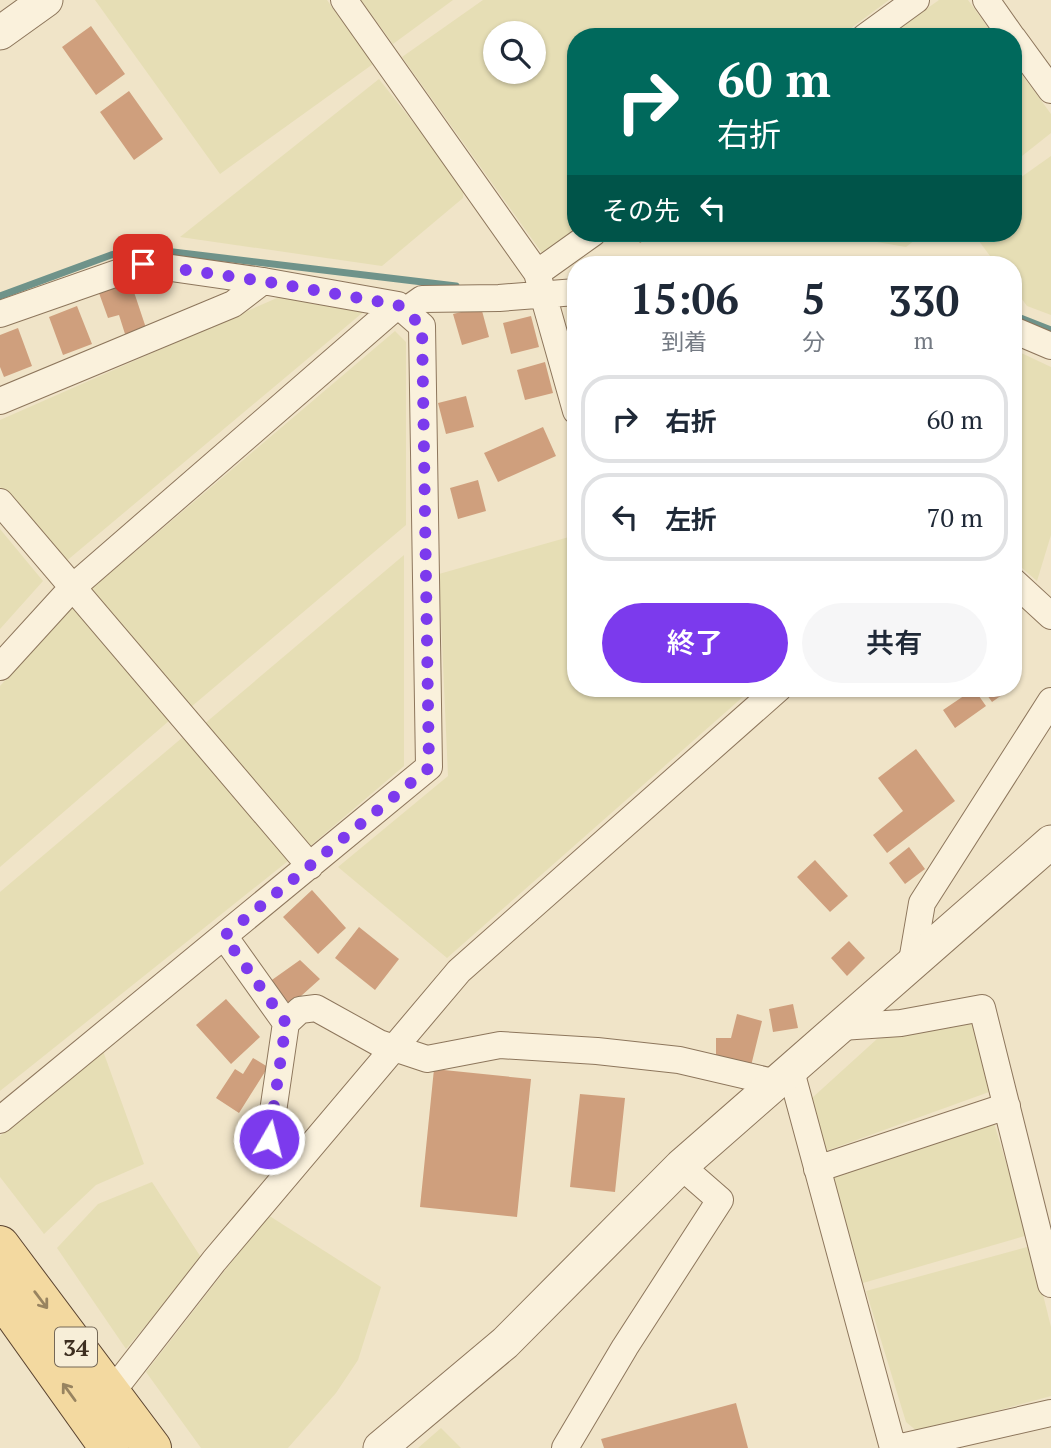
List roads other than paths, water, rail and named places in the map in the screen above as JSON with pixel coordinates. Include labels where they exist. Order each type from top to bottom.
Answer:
[{"type":"main road","name":"34","points":[[0,1245],[152,1448]]},
{"type":"main road","name":"34","points":[[0,1295],[109,1448]]},
{"type":"street","points":[[0,33],[46,0]]},
{"type":"street","points":[[344,0],[540,284],[567,379]]},
{"type":"street","points":[[877,28],[916,0]]},
{"type":"street","points":[[986,0],[1006,28]]},
{"type":"street","points":[[1022,50],[1051,90]]},
{"type":"street","points":[[569,256],[584,242]]},
{"type":"street","points":[[540,284],[567,258]]},
{"type":"street","points":[[0,314],[143,264],[263,281],[401,308],[422,326],[429,768],[0,1120]]},
{"type":"street","points":[[0,401],[233,304],[263,281]]},
{"type":"street","points":[[0,667],[73,587],[401,308],[422,299],[540,284],[567,290]]},
{"type":"street","points":[[1022,334],[1051,346]]},
{"type":"street","points":[[0,502],[310,866]]},
{"type":"street","points":[[1022,589],[1051,616]]},
{"type":"street","points":[[111,1393],[214,1261],[459,971],[769,697]]},
{"type":"street","points":[[911,967],[922,904],[1051,701]]},
{"type":"street","points":[[380,1448],[505,1342],[681,1166],[1051,842]]},
{"type":"street","points":[[224,936],[286,1023]]},
{"type":"street","points":[[293,1167],[269,1139],[286,1023],[300,1010],[316,1008],[379,1043],[427,1059],[500,1045],[597,1051],[679,1060],[784,1077]]},
{"type":"street","points":[[841,1027],[901,1023],[982,1008],[1051,1284]]},
{"type":"street","points":[[784,1077],[817,1169],[895,1448],[1051,1413]]},
{"type":"street","points":[[817,1169],[1007,1107]]},
{"type":"street","points":[[565,1448],[625,1347],[720,1200],[681,1166]]},
{"type":"waterway","points":[[0,296],[111,255],[140,248],[456,286]]},
{"type":"waterway","points":[[1022,319],[1051,330]]}]
